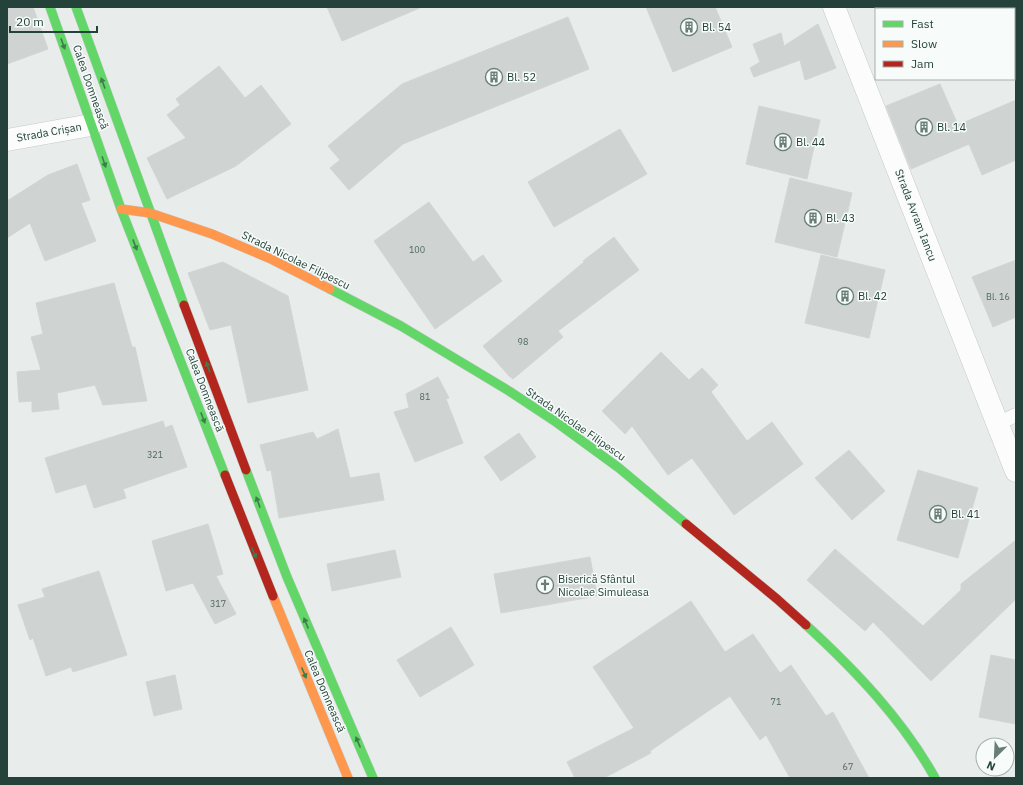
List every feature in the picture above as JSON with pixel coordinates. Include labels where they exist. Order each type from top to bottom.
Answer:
[{"type":"main road","name":"Calea Domnească","points":[[50,7],[121,209],[221,465],[244,528],[348,778]]},
{"type":"main road","name":"Calea Domnească","points":[[76,7],[150,213],[287,577],[373,778]]},
{"type":"main road","name":"Strada Nicolae Filipescu","points":[[121,209],[150,213],[212,234],[270,259],[401,326],[509,391],[556,422],[619,468],[771,594],[837,653],[897,720],[924,758],[935,778]]},
{"type":"street","name":"Strada Avram Iancu","points":[[834,7],[870,79],[1007,419],[1016,472]]},
{"type":"street","name":"Strada Crișan","points":[[7,140],[91,125]]},
{"type":"building","points":[[7,7],[33,7],[48,49],[7,64]]},
{"type":"building","points":[[327,7],[422,7],[342,41]]},
{"type":"building","name":"Bl. 54","points":[[646,7],[715,7],[732,47],[673,72]]},
{"type":"building","name":"Bl. 52","points":[[568,17],[589,69],[403,144],[349,190],[330,168],[340,160],[328,146],[402,84]]},
{"type":"building","points":[[818,24],[836,68],[805,80],[800,60],[754,77],[750,68],[760,62],[753,44],[781,33],[784,46]]},
{"type":"building","points":[[219,66],[245,98],[261,85],[291,124],[236,166],[167,199],[147,158],[186,138],[167,115],[180,105],[176,99]]},
{"type":"building","points":[[940,84],[958,125],[1016,100],[1016,160],[982,175],[969,144],[911,169],[886,106]]},
{"type":"building","name":"Bl. 44","points":[[759,106],[820,120],[807,179],[746,164]]},
{"type":"building","points":[[620,129],[647,174],[554,227],[528,182]]},
{"type":"building","points":[[77,164],[90,200],[81,203],[96,241],[45,261],[30,223],[7,238],[7,201],[48,175]]},
{"type":"building","name":"Bl. 43","points":[[790,178],[852,193],[837,257],[775,242]]},
{"type":"building","points":[[429,202],[473,262],[483,255],[502,281],[435,329],[374,241]]},
{"type":"building","points":[[614,237],[639,270],[558,331],[563,337],[513,379],[483,346],[584,262],[583,261]]},
{"type":"building","name":"Bl. 42","points":[[821,255],[885,270],[869,338],[805,323]]},
{"type":"building","points":[[1016,260],[1016,317],[993,327],[972,277]]},
{"type":"building","points":[[223,262],[288,296],[308,390],[248,403],[231,325],[210,330],[188,273]]},
{"type":"building","points":[[114,283],[132,347],[135,347],[147,401],[103,405],[95,385],[57,393],[59,409],[32,412],[32,401],[19,402],[17,372],[41,370],[31,337],[43,334],[36,303]]},
{"type":"building","points":[[661,352],[689,380],[702,368],[718,385],[711,392],[747,441],[772,422],[803,464],[734,515],[692,458],[668,475],[632,426],[625,434],[602,411]]},
{"type":"building","points":[[438,377],[449,398],[446,399],[463,443],[415,462],[394,412],[409,408],[406,394]]},
{"type":"building","points":[[163,421],[165,428],[172,425],[187,467],[123,489],[126,498],[94,508],[86,484],[56,493],[45,458]]},
{"type":"building","points":[[338,429],[350,478],[379,473],[384,500],[279,518],[271,470],[267,471],[260,445],[313,432],[317,439]]},
{"type":"building","points":[[519,433],[536,457],[501,481],[484,457]]},
{"type":"building","points":[[849,450],[885,491],[852,520],[815,478]]},
{"type":"building","name":"Bl. 41","points":[[918,470],[978,488],[958,558],[897,540]]},
{"type":"building","points":[[208,524],[223,574],[216,576],[236,614],[215,624],[193,583],[166,591],[152,541]]},
{"type":"building","points":[[1016,540],[1016,599],[931,681],[873,622],[865,631],[807,580],[835,549],[923,626],[961,590],[961,584]]},
{"type":"building","points":[[395,550],[401,577],[332,591],[327,564]]},
{"type":"building","name":"Biserică Sfântul Nicolae Simuleasa","points":[[590,557],[597,596],[501,613],[494,574]]},
{"type":"building","points":[[99,571],[127,655],[73,672],[71,667],[46,676],[33,638],[30,640],[18,605],[45,597],[42,589]]},
{"type":"building","points":[[691,601],[725,652],[753,634],[780,673],[791,665],[826,716],[833,712],[869,778],[790,778],[766,735],[760,740],[730,696],[650,751],[651,753],[604,778],[575,778],[567,762],[634,728],[593,667]]},
{"type":"building","points":[[451,627],[474,665],[420,697],[397,660]]},
{"type":"building","points":[[991,655],[1016,660],[1016,724],[979,717]]},
{"type":"building","points":[[175,675],[182,709],[154,716],[146,682]]},
{"type":"traffic: fast","points":[[50,7],[121,209],[225,475]]},
{"type":"traffic: fast","points":[[76,7],[184,305]]},
{"type":"traffic: fast","points":[[330,289],[401,326],[509,391],[556,422],[619,468],[686,524]]},
{"type":"traffic: fast","points":[[246,470],[287,577],[373,778]]},
{"type":"traffic: fast","points":[[806,625],[860,678],[877,697],[908,736],[935,778]]},
{"type":"traffic: slow","points":[[121,209],[150,213],[212,234],[271,259],[330,289]]},
{"type":"traffic: slow","points":[[273,596],[348,778]]},
{"type":"traffic: jam","points":[[184,305],[246,470]]},
{"type":"traffic: jam","points":[[225,475],[273,596]]},
{"type":"traffic: jam","points":[[686,524],[777,599],[806,625]]},
{"type":"place","name":"Bl. 54","points":[[689,27]]},
{"type":"place","name":"Bl. 52","points":[[494,77]]},
{"type":"place","name":"Bl. 14","points":[[924,127]]},
{"type":"place","name":"Bl. 44","points":[[783,142]]},
{"type":"place","name":"Bl. 43","points":[[813,218]]},
{"type":"place","name":"Bl. 42","points":[[845,296]]},
{"type":"place","name":"Bl. 41","points":[[938,514]]},
{"type":"place","name":"Biserică Sfântul Nicolae Simuleasa","points":[[545,585]]}]
